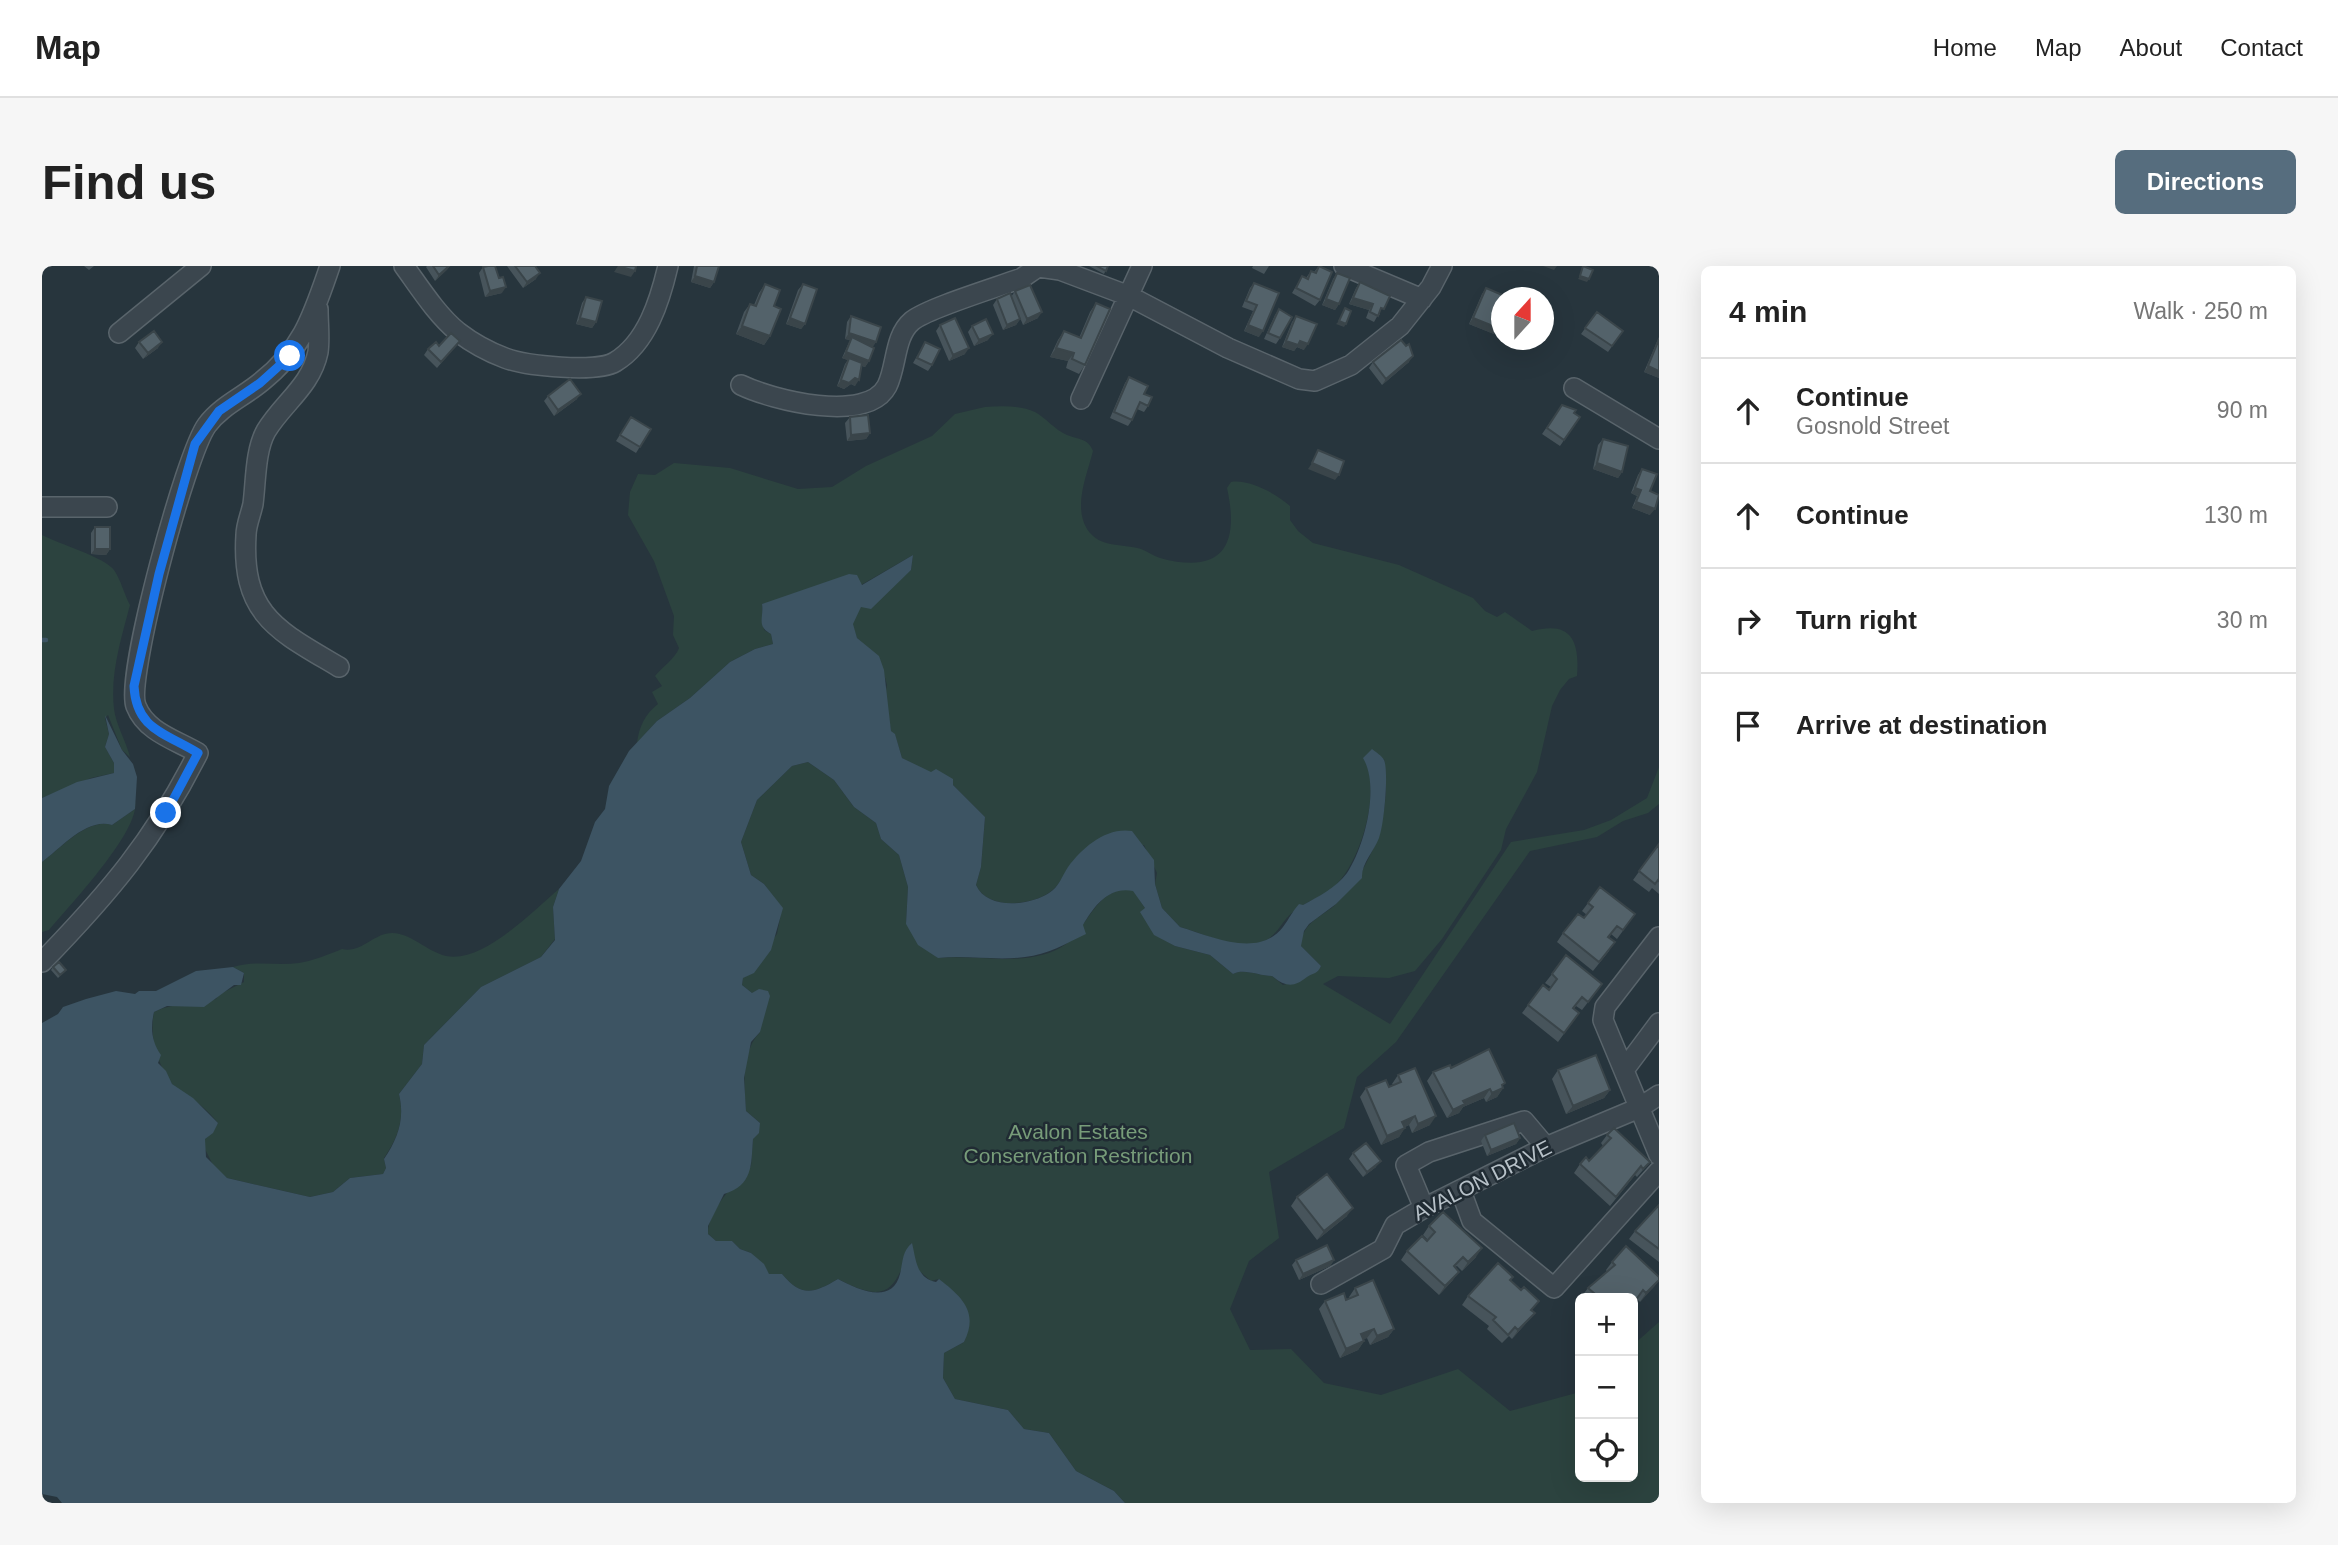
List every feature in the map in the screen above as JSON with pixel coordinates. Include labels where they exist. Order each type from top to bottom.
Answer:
[{"type":"street","points":[[120,333],[201,266]]},
{"type":"street","points":[[42,962],[91,913],[124,873],[166,813],[198,753],[153,728],[141,717],[134,703],[139,659],[177,500],[195,444],[206,426],[219,411],[260,383],[290,356],[305,332],[330,266]]},
{"type":"street","points":[[404,266],[438,311],[467,338],[506,358],[582,367],[613,364],[636,343],[657,302],[668,266]]},
{"type":"street","points":[[1081,399],[1142,266]]},
{"type":"street","points":[[1344,266],[1422,299]]},
{"type":"street","points":[[741,385],[762,394],[802,402],[840,406],[869,403],[887,385],[899,344],[906,327],[914,319],[1022,278],[1035,267],[1060,270],[1129,296],[1195,333],[1266,366],[1308,381],[1328,377],[1361,359],[1400,326],[1422,299],[1442,266]]},
{"type":"street","points":[[318,301],[319,341],[315,363],[307,382],[265,432],[246,536],[249,572],[257,606],[263,616],[288,636],[339,667]]},
{"type":"street","points":[[1574,388],[1659,439]]},
{"type":"street","points":[[42,507],[107,507]]},
{"type":"street","points":[[1659,937],[1605,1007],[1603,1020],[1659,1155]]},
{"type":"street","points":[[1624,1070],[1659,1023]]},
{"type":"street","name":"AVALON DRIVE","points":[[1321,1284],[1382,1249],[1395,1225],[1424,1208],[1546,1147],[1639,1108],[1659,1095]]},
{"type":"street","points":[[1424,1208],[1406,1165],[1429,1152],[1524,1121],[1546,1147]]},
{"type":"street","points":[[1461,1191],[1472,1221],[1554,1288],[1659,1171]]},
{"type":"green space","name":"Avalon Estates Conservation Restriction","points":[[985,407],[1023,408],[1039,415],[1063,433],[1089,444],[1093,451],[1082,490],[1081,510],[1087,529],[1105,543],[1141,549],[1160,558],[1181,562],[1212,559],[1222,551],[1231,526],[1227,488],[1231,482],[1246,483],[1270,492],[1290,506],[1290,520],[1298,531],[1313,543],[1399,565],[1473,598],[1485,611],[1497,617],[1505,612],[1532,631],[1555,629],[1570,636],[1577,652],[1577,676],[1569,679],[1552,706],[1537,772],[1506,829],[1501,850],[1442,939],[1415,971],[1389,978],[1338,976],[1323,984],[1390,1024],[1511,842],[1584,830],[1611,820],[1647,798],[1659,767],[1659,804],[1648,813],[1623,821],[1597,837],[1530,851],[1396,1042],[1357,1077],[1344,1128],[1269,1172],[1279,1238],[1249,1261],[1230,1309],[1250,1350],[1291,1349],[1324,1383],[1381,1395],[1458,1369],[1510,1411],[1575,1393],[1575,1482],[1638,1482],[1638,1341],[1659,1322],[1659,1503],[1125,1503],[1114,1491],[1076,1471],[1049,1433],[1024,1429],[1008,1410],[955,1399],[943,1378],[944,1353],[964,1342],[967,1314],[960,1300],[939,1279],[931,1281],[916,1268],[911,1243],[900,1273],[887,1289],[879,1292],[868,1291],[838,1279],[808,1291],[795,1287],[782,1274],[769,1274],[751,1253],[740,1249],[732,1241],[716,1241],[708,1234],[717,1207],[751,1166],[753,1139],[760,1123],[746,1111],[745,1069],[750,1049],[760,1032],[752,993],[742,985],[743,978],[777,934],[782,908],[764,884],[751,875],[741,842],[757,800],[792,766],[808,762],[834,780],[854,807],[876,823],[881,839],[899,855],[908,887],[906,924],[938,958],[1004,959],[1052,952],[1074,936],[1102,900],[1121,890],[1133,890],[1145,908],[1145,920],[1161,938],[1175,946],[1210,955],[1233,974],[1247,972],[1272,976],[1283,985],[1305,978],[1321,966],[1301,946],[1305,931],[1350,888],[1362,872],[1378,836],[1385,798],[1384,759],[1364,758],[1371,788],[1370,806],[1353,861],[1334,887],[1298,908],[1270,938],[1258,943],[1239,944],[1218,940],[1180,927],[1162,908],[1155,884],[1157,873],[1144,845],[1069,866],[1053,890],[1042,897],[1021,903],[989,899],[976,885],[981,867],[985,817],[953,785],[902,758],[895,735],[891,731],[885,695],[887,685],[880,660],[857,638],[852,624],[861,606],[911,570],[913,555],[861,585],[762,604],[764,630],[771,634],[773,644],[755,649],[730,662],[690,698],[657,721],[637,743],[643,721],[658,704],[652,692],[662,686],[655,676],[679,648],[673,635],[674,616],[654,561],[628,515],[630,492],[638,474],[655,475],[674,463],[730,468],[798,489],[832,487],[866,466],[932,436],[955,414]]},
{"type":"green space","points":[[42,535],[109,565],[114,570],[130,605],[117,657],[113,696],[115,715],[130,757],[122,750],[108,715],[105,718],[109,734],[105,747],[114,763],[114,773],[91,778],[42,798]]},
{"type":"green space","points":[[134,810],[127,830],[102,867],[49,930],[42,932],[42,862],[84,829],[94,825],[112,825]]},
{"type":"green space","points":[[559,889],[553,907],[555,939],[541,957],[481,987],[424,1045],[422,1064],[399,1094],[399,1128],[384,1158],[386,1168],[383,1174],[350,1178],[333,1192],[310,1197],[227,1178],[214,1167],[205,1149],[205,1139],[218,1123],[192,1098],[174,1087],[167,1076],[158,1059],[154,1041],[154,1012],[170,1006],[216,999],[218,995],[244,982],[244,973],[233,967],[304,962],[342,949],[355,949],[385,934],[406,936],[446,956],[475,952],[506,934]]},
{"type":"water","points":[[913,555],[911,570],[871,609],[861,607],[853,624],[857,638],[879,656],[884,670],[891,731],[895,734],[902,758],[931,772],[936,769],[953,779],[953,785],[985,817],[981,867],[976,885],[989,899],[1020,903],[1041,897],[1055,888],[1068,867],[1096,840],[1113,832],[1132,831],[1154,860],[1155,884],[1162,908],[1180,927],[1234,942],[1261,942],[1273,937],[1283,927],[1299,904],[1303,905],[1327,891],[1347,873],[1359,848],[1368,816],[1370,784],[1363,758],[1372,749],[1383,759],[1385,766],[1381,832],[1362,878],[1304,931],[1301,946],[1321,966],[1317,972],[1290,985],[1272,976],[1247,972],[1233,974],[1210,955],[1175,946],[1154,935],[1140,912],[1145,908],[1133,891],[1124,890],[1110,895],[1097,905],[1083,925],[1086,934],[1049,951],[1014,958],[938,958],[918,945],[906,924],[908,887],[899,855],[881,839],[876,823],[854,807],[834,780],[808,762],[792,766],[757,800],[741,842],[751,875],[764,884],[783,908],[771,950],[754,973],[743,978],[742,985],[752,993],[759,989],[768,991],[770,996],[760,1032],[751,1042],[744,1078],[746,1111],[760,1123],[759,1133],[753,1139],[749,1173],[740,1185],[724,1194],[708,1226],[708,1234],[716,1241],[732,1241],[764,1264],[769,1274],[782,1274],[795,1287],[808,1291],[838,1279],[873,1292],[890,1290],[896,1284],[905,1253],[912,1243],[916,1261],[924,1276],[936,1282],[939,1279],[961,1299],[969,1314],[970,1322],[964,1342],[944,1353],[943,1378],[955,1399],[1008,1410],[1024,1429],[1049,1433],[1076,1471],[1114,1491],[1125,1503],[62,1503],[57,1497],[42,1494],[42,1023],[58,1014],[63,1007],[86,999],[116,991],[135,994],[139,991],[156,991],[196,971],[233,967],[244,973],[241,985],[234,985],[204,1007],[167,1006],[154,1012],[153,1018],[154,1040],[161,1055],[158,1063],[166,1071],[172,1084],[193,1098],[218,1123],[213,1133],[205,1139],[206,1157],[227,1178],[310,1197],[333,1192],[350,1178],[383,1174],[386,1168],[384,1159],[399,1128],[399,1094],[422,1064],[424,1045],[481,987],[541,957],[555,940],[553,907],[559,889],[581,861],[595,822],[605,809],[609,786],[629,751],[657,721],[690,698],[730,662],[755,649],[773,644],[771,634],[762,625],[762,604],[849,574],[857,575],[862,585]]},
{"type":"water","points":[[105,715],[122,750],[133,764],[137,777],[135,809],[112,825],[93,825],[84,830],[42,862],[42,798],[77,782],[114,773],[114,763],[105,747],[109,734]]},
{"type":"building","points":[[433,266],[449,266],[439,275]]},
{"type":"building","points":[[495,266],[506,287],[490,291],[483,267]]},
{"type":"building","points":[[515,266],[535,266],[540,273],[527,282]]},
{"type":"building","points":[[618,266],[636,266],[635,271]]},
{"type":"building","points":[[697,266],[719,266],[714,282],[695,276]]},
{"type":"building","points":[[1319,266],[1332,272],[1320,300],[1296,288],[1302,276],[1308,279],[1311,271],[1316,273]]},
{"type":"building","points":[[1583,266],[1593,270],[1589,279],[1580,276]]},
{"type":"building","points":[[1337,273],[1350,278],[1339,304],[1326,299]]},
{"type":"building","points":[[1360,282],[1390,296],[1378,316],[1370,312],[1373,304],[1353,298]]},
{"type":"building","points":[[1254,283],[1279,293],[1263,331],[1248,325],[1257,305],[1246,301]]},
{"type":"building","points":[[765,284],[780,290],[774,306],[781,309],[770,336],[742,326],[750,304],[756,306]]},
{"type":"building","points":[[803,284],[817,289],[805,324],[790,318]]},
{"type":"building","points":[[1030,285],[1042,312],[1027,319],[1015,291]]},
{"type":"building","points":[[1486,288],[1491,290],[1491,325],[1473,318]]},
{"type":"building","points":[[1010,293],[1020,319],[1007,325],[997,299]]},
{"type":"building","points":[[586,297],[602,301],[596,322],[580,318]]},
{"type":"building","points":[[1096,303],[1110,309],[1085,365],[1072,359],[1074,353],[1056,348],[1064,331],[1081,338]]},
{"type":"building","points":[[1345,308],[1351,311],[1346,324],[1339,321]]},
{"type":"building","points":[[1279,309],[1292,317],[1280,338],[1268,333]]},
{"type":"building","points":[[1597,312],[1623,331],[1612,346],[1585,328]]},
{"type":"building","points":[[851,316],[881,327],[876,342],[849,333]]},
{"type":"building","points":[[1296,316],[1317,324],[1308,344],[1300,341],[1298,345],[1286,341]]},
{"type":"building","points":[[955,318],[969,348],[953,355],[940,325]]},
{"type":"building","points":[[986,319],[993,334],[979,340],[972,326]]},
{"type":"building","points":[[154,331],[162,342],[148,353],[139,342]]},
{"type":"building","points":[[451,333],[460,341],[441,362],[428,349],[436,342],[439,346]]},
{"type":"building","points":[[852,337],[874,348],[869,361],[846,352]]},
{"type":"building","points":[[1659,339],[1659,371],[1648,366]]},
{"type":"building","points":[[1401,340],[1406,346],[1409,344],[1413,356],[1386,379],[1373,362]]},
{"type":"building","points":[[925,342],[940,349],[932,365],[917,358]]},
{"type":"building","points":[[849,358],[862,363],[859,380],[855,378],[849,383],[841,380]]},
{"type":"building","points":[[1129,377],[1148,386],[1144,394],[1152,397],[1148,406],[1140,402],[1132,420],[1114,412]]},
{"type":"building","points":[[570,379],[581,394],[558,410],[548,396]]},
{"type":"building","points":[[1562,405],[1576,410],[1574,413],[1580,417],[1564,440],[1547,428]]},
{"type":"building","points":[[868,415],[870,433],[851,435],[850,417]]},
{"type":"building","points":[[631,417],[651,429],[640,447],[620,435]]},
{"type":"building","points":[[1603,439],[1628,446],[1622,472],[1597,463]]},
{"type":"building","points":[[1318,450],[1344,461],[1339,475],[1312,463]]},
{"type":"building","points":[[1642,469],[1657,474],[1650,491],[1659,495],[1655,509],[1636,502],[1641,490],[1635,488]]},
{"type":"building","points":[[95,527],[110,527],[110,549],[95,549]]},
{"type":"building","points":[[1659,844],[1659,881],[1655,884],[1639,871]]},
{"type":"building","points":[[1600,887],[1635,914],[1623,930],[1617,926],[1608,937],[1615,942],[1599,962],[1563,933],[1578,914],[1584,918],[1593,907],[1588,903]]},
{"type":"building","points":[[1566,955],[1602,984],[1588,1002],[1582,997],[1573,1008],[1579,1013],[1564,1033],[1528,1005],[1543,985],[1549,990],[1557,979],[1552,974]]},
{"type":"building","points":[[59,962],[66,970],[60,975],[53,967]]},
{"type":"building","points":[[1489,1049],[1505,1083],[1503,1088],[1492,1093],[1490,1089],[1463,1101],[1465,1104],[1453,1110],[1433,1072],[1450,1065],[1451,1068]]},
{"type":"building","points":[[1596,1055],[1610,1090],[1573,1106],[1558,1070]]},
{"type":"building","points":[[1415,1068],[1436,1116],[1418,1124],[1415,1116],[1402,1122],[1405,1128],[1387,1136],[1366,1088],[1386,1080],[1389,1087],[1401,1082],[1398,1075]]},
{"type":"building","points":[[1514,1123],[1520,1138],[1491,1150],[1485,1135]]},
{"type":"building","points":[[1614,1128],[1650,1162],[1643,1169],[1641,1166],[1616,1197],[1580,1164],[1586,1157],[1589,1161],[1611,1138],[1607,1135]]},
{"type":"building","points":[[1366,1143],[1381,1161],[1367,1172],[1353,1153]]},
{"type":"building","points":[[1327,1174],[1353,1208],[1324,1231],[1297,1197]]},
{"type":"building","points":[[1659,1205],[1659,1249],[1635,1231]]},
{"type":"building","points":[[1443,1212],[1482,1248],[1468,1262],[1463,1257],[1454,1266],[1459,1272],[1445,1286],[1407,1251],[1422,1236],[1427,1241],[1435,1232],[1429,1226]]},
{"type":"building","points":[[1327,1245],[1334,1260],[1303,1274],[1296,1260]]},
{"type":"building","points":[[1626,1246],[1659,1280],[1646,1293],[1643,1290],[1638,1297],[1638,1293],[1594,1293],[1588,1288],[1615,1265],[1612,1262]]},
{"type":"building","points":[[1498,1263],[1513,1277],[1510,1280],[1521,1290],[1524,1287],[1539,1301],[1531,1310],[1535,1313],[1518,1330],[1515,1327],[1508,1335],[1493,1320],[1496,1317],[1468,1296]]},
{"type":"building","points":[[1373,1280],[1394,1329],[1377,1336],[1374,1329],[1361,1334],[1364,1341],[1346,1349],[1325,1301],[1344,1293],[1346,1300],[1358,1295],[1355,1288]]},
{"type":"route","points":[[166,813],[198,753],[153,728],[141,717],[134,703],[134,686],[177,500],[195,444],[206,426],[219,411],[260,383],[290,356]]}]
